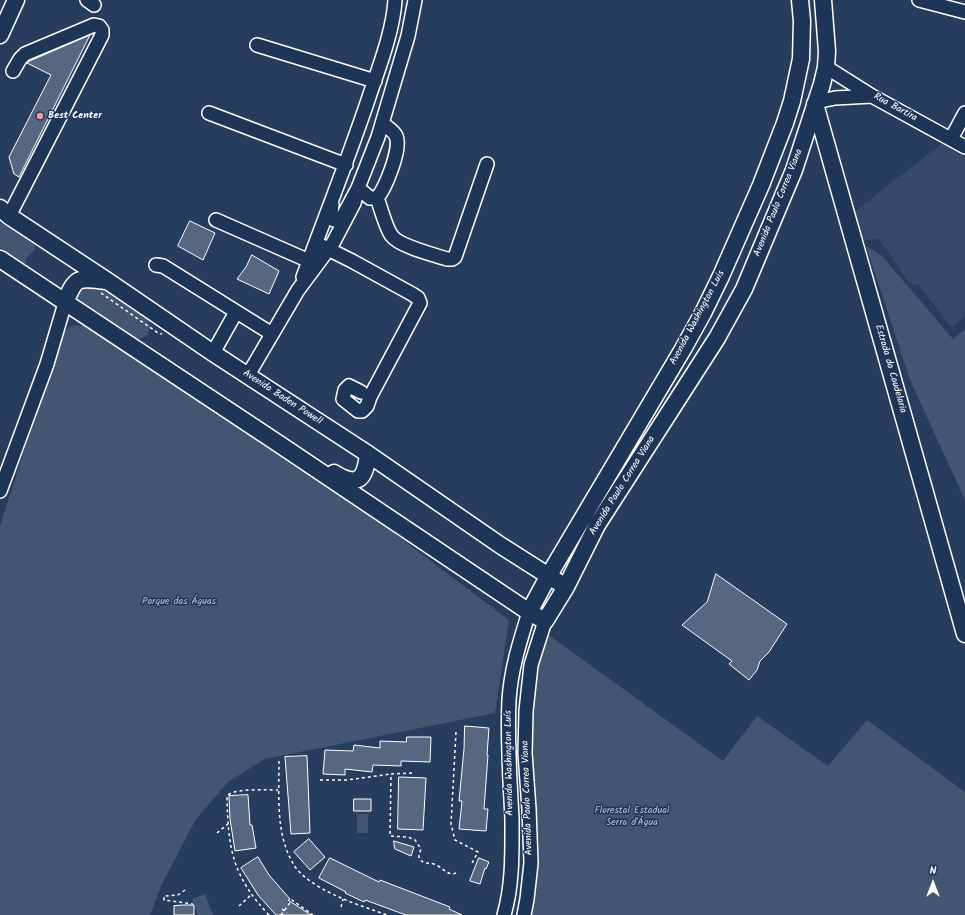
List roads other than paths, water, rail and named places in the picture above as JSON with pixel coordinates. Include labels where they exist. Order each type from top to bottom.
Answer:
[{"type":"main road","points":[[0,34],[16,0]]},
{"type":"main road","name":"Avenida Washington Luis","points":[[529,612],[549,575],[642,420],[709,301],[755,199],[783,130],[792,101],[801,59],[802,21],[800,0]]},
{"type":"main road","points":[[801,59],[803,89],[808,100],[816,103],[826,67],[825,25],[822,0]]},
{"type":"main road","name":"Avenida Paulo Correa Viana","points":[[545,621],[566,587],[598,525],[717,338],[744,289],[794,170],[816,103]]},
{"type":"main road","name":"Estrada da Coudelaria","points":[[816,103],[827,148],[965,634]]},
{"type":"main road","points":[[805,136],[816,135],[821,138],[827,148]]},
{"type":"main road","name":"Avenida Baden Powell","points":[[5,212],[104,287],[248,375],[368,454],[500,545],[566,587]]},
{"type":"main road","points":[[0,259],[529,612],[545,621]]},
{"type":"main road","points":[[65,303],[73,284],[78,280],[91,279],[104,287]]},
{"type":"main road","points":[[279,444],[305,455],[344,479],[351,480],[357,480],[364,473],[368,454]]},
{"type":"street","points":[[248,375],[313,262],[316,242],[334,192],[346,165],[381,64],[395,10],[395,0]]},
{"type":"street","points":[[313,262],[329,249],[344,224],[354,203],[382,123],[408,36],[415,0]]},
{"type":"street","points":[[919,0],[965,12]]},
{"type":"street","points":[[5,212],[102,35],[102,30],[99,26],[94,25],[25,54],[20,59],[13,71]]},
{"type":"street","points":[[257,45],[375,81]]},
{"type":"street","name":"Rua Bartira","points":[[826,67],[872,96],[965,146]]},
{"type":"street","points":[[816,103],[836,98],[872,96]]},
{"type":"street","points":[[209,113],[346,165]]},
{"type":"street","points":[[951,139],[965,113]]},
{"type":"street","points":[[377,198],[385,185],[394,162],[398,146],[397,137],[394,132],[382,123]]},
{"type":"street","points":[[377,198],[388,229],[393,237],[398,241],[420,250],[447,259],[452,259],[455,257],[487,164]]},
{"type":"street","points":[[334,192],[331,210],[332,217],[337,220],[342,218],[358,188]]},
{"type":"street","points":[[358,188],[370,198],[377,198]]},
{"type":"street","points":[[216,220],[313,262]]},
{"type":"street","points":[[316,242],[412,294],[418,298],[420,304],[366,406],[362,410],[358,411],[343,399],[344,390],[349,386],[361,392]]},
{"type":"street","points":[[156,265],[163,266],[272,334]]},
{"type":"street","points":[[0,491],[47,364],[65,303]]},
{"type":"street","points":[[213,353],[236,312]]},
{"type":"street","name":"Avenida Washington Luís","points":[[504,915],[508,902],[512,865],[509,730],[512,673],[517,649],[529,612]]},
{"type":"street","name":"Avenida Paulo Correa Viana","points":[[524,915],[531,863],[525,753],[526,711],[531,665],[545,621]]},
{"type":"place","name":"Best Center","points":[[40,116]]},
{"type":"park label","name":"Parque das Águas","points":[[179,602]]},
{"type":"park label","name":"Florestal Estadual Serra d'Água","points":[[632,816]]}]
